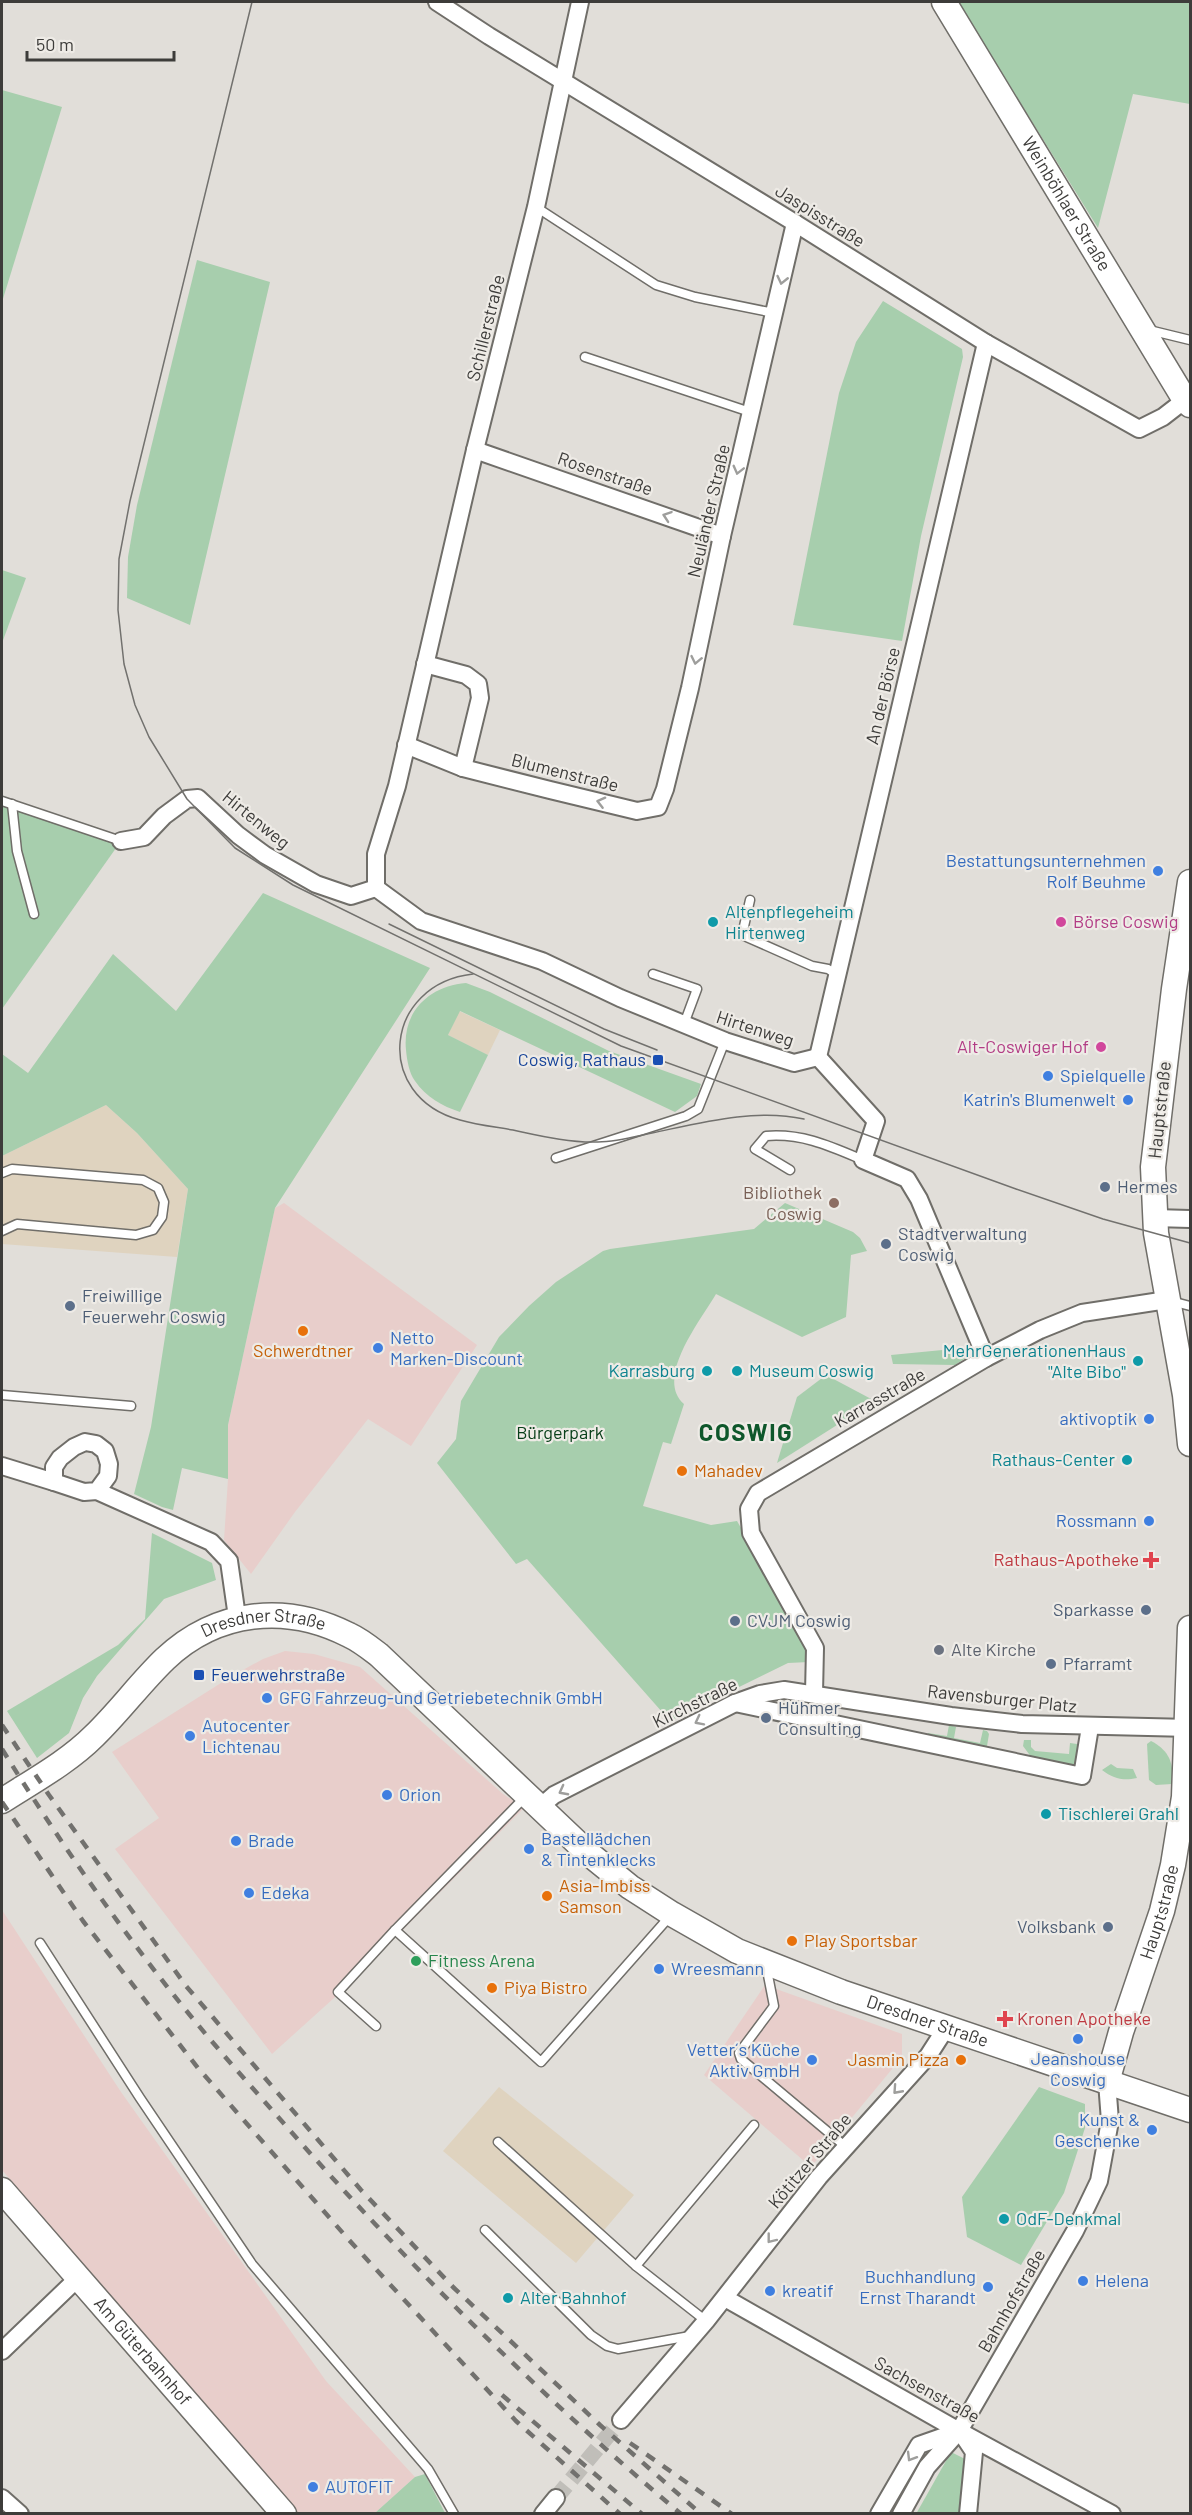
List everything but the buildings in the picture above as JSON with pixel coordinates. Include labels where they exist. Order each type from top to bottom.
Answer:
[{"type":"main road","name":"Weinböhlaer Straße","points":[[944,2],[1143,329],[1189,399]]},
{"type":"main road","name":"Hauptstraße","points":[[1191,882],[1182,986],[1153,1167],[1154,1218],[1185,1395],[1191,1444]]},
{"type":"main road","name":"Dresdner Straße","points":[[2,1801],[77,1752],[95,1736],[166,1658],[190,1638],[237,1617],[260,1614],[301,1616],[350,1635],[379,1655],[588,1853],[630,1887],[737,1951],[841,1992],[1191,2110]]},
{"type":"main road","name":"Hauptstraße","points":[[1107,2082],[1121,2032],[1162,1911],[1173,1865],[1185,1797],[1191,1628]]},
{"type":"main road","name":"Am Güterbahnhof","points":[[2,2190],[284,2514]]},
{"type":"street","name":"Jaspisstraße","points":[[437,2],[986,343],[1139,429],[1163,417],[1189,399]]},
{"type":"street","name":"Schillerstraße","points":[[406,745],[475,450],[536,207],[580,2]]},
{"type":"street","name":"Neuländer Straße","points":[[658,807],[665,789],[690,688],[722,536],[750,422],[750,412],[795,223]]},
{"type":"street","name":"An der Börse","points":[[818,1057],[986,343]]},
{"type":"street","name":"Rosenstraße","points":[[475,450],[722,536]]},
{"type":"street","points":[[425,664],[466,675],[478,684],[480,698],[463,768]]},
{"type":"street","points":[[375,888],[376,854],[397,786],[406,745]]},
{"type":"street","name":"Blumenstraße","points":[[406,745],[463,768],[637,811],[658,807]]},
{"type":"street","name":"Hirtenweg","points":[[121,840],[144,837],[164,816],[187,800],[198,798],[238,835],[265,855],[316,885],[351,896],[375,888],[421,921],[542,961],[620,998],[724,1041],[794,1063],[818,1057]]},
{"type":"street","points":[[818,1057],[876,1121],[863,1160],[907,1179],[919,1199],[986,1358]]},
{"type":"street","points":[[1154,1218],[1191,1219]]},
{"type":"street","name":"Karrasstraße","points":[[814,1693],[815,1648],[751,1533],[749,1509],[758,1493],[986,1358],[1040,1330],[1082,1313],[1167,1300]]},
{"type":"street","points":[[54,1482],[54,1467],[60,1458],[85,1442],[96,1444],[105,1451],[110,1464],[108,1476],[97,1491]]},
{"type":"street","points":[[2,1466],[84,1492],[97,1491],[211,1542],[229,1561],[237,1617]]},
{"type":"street","name":"Kirchstraße","points":[[533,1802],[554,1795],[735,1703],[760,1694],[784,1690],[814,1693]]},
{"type":"street","name":"Ravensburger Platz","points":[[814,1693],[991,1721],[1090,1727],[1189,1728]]},
{"type":"street","points":[[735,1703],[1082,1776],[1090,1727]]},
{"type":"street","name":"Kötitzer Straße","points":[[621,2420],[725,2298],[819,2177],[928,2056],[946,2028]]},
{"type":"street","name":"Bahnhofstraße","points":[[901,2514],[927,2467],[959,2431],[1075,2232],[1099,2181],[1110,2121],[1107,2082]]},
{"type":"street","points":[[2,2351],[78,2278]]},
{"type":"street","name":"Sachsenstraße","points":[[725,2298],[959,2431],[1112,2514]]},
{"type":"street","points":[[879,2514],[919,2445],[959,2431],[974,2452],[968,2514]]},
{"type":"street","points":[[2,2498],[20,2514]]},
{"type":"street","points":[[543,2514],[556,2498]]},
{"type":"lane","points":[[536,207],[656,285],[695,297],[774,313]]},
{"type":"lane","points":[[1143,329],[1191,340]]},
{"type":"lane","points":[[585,357],[750,412]]},
{"type":"lane","points":[[2,801],[121,840]]},
{"type":"lane","points":[[12,804],[17,851],[34,914]]},
{"type":"lane","points":[[750,900],[742,935],[812,966],[828,969],[837,976]]},
{"type":"lane","points":[[653,974],[697,989],[684,1024]]},
{"type":"lane","points":[[556,1158],[686,1116],[698,1109],[724,1041]]},
{"type":"lane","points":[[790,1170],[755,1149],[766,1136],[787,1134],[812,1138],[863,1160]]},
{"type":"lane","points":[[2,1173],[12,1169],[143,1180],[158,1188],[164,1202],[162,1217],[153,1230],[136,1235],[17,1224],[2,1231]]},
{"type":"lane","points":[[1167,1300],[1191,1306]]},
{"type":"lane","points":[[2,1395],[131,1406]]},
{"type":"lane","points":[[376,2026],[338,1992],[395,1930],[533,1802]]},
{"type":"lane","points":[[395,1930],[541,2062],[672,1914]]},
{"type":"lane","points":[[40,1943],[140,2098],[252,2264],[428,2469],[454,2514]]},
{"type":"lane","points":[[765,1962],[774,2006],[739,2053],[741,2059],[846,2147]]},
{"type":"lane","points":[[636,2266],[754,2125]]},
{"type":"lane","points":[[498,2142],[636,2266],[706,2321]]},
{"type":"lane","points":[[485,2230],[591,2335],[607,2346],[626,2349],[693,2336]]},
{"type":"lane","points":[[973,2458],[978,2475],[975,2514]]},
{"type":"shaded area","points":[[459,1011],[500,1030],[488,1055],[448,1035]]},
{"type":"shaded area","points":[[106,1105],[137,1133],[188,1189],[177,1257],[2,1244],[2,1156]]},
{"type":"shaded area","points":[[284,1203],[477,1345],[411,1446],[368,1419],[295,1512],[251,1574],[224,1540],[228,1479],[228,1425],[275,1208]]},
{"type":"shaded area","points":[[285,1651],[314,1654],[360,1667],[503,1794],[524,1808],[344,1989],[272,2054],[115,1849],[159,1818],[112,1752],[232,1676],[263,1659]]},
{"type":"shaded area","points":[[2,1910],[121,2092],[326,2381],[415,2477],[375,2513],[298,2513],[2,2170]]},
{"type":"shaded area","points":[[765,1985],[902,2034],[902,2057],[811,2167],[704,2075]]},
{"type":"shaded area","points":[[499,2087],[634,2195],[576,2263],[443,2151]]},
{"type":"green space","points":[[958,2],[1190,2],[1190,104],[1133,94],[1098,228]]},
{"type":"green space","points":[[2,90],[62,107],[2,302]]},
{"type":"green space","points":[[197,260],[270,282],[190,625],[127,598],[128,557],[137,505]]},
{"type":"green space","points":[[883,301],[962,349],[963,357],[921,536],[902,641],[793,625],[839,393],[856,342]]},
{"type":"green space","points":[[2,570],[26,578],[2,643]]},
{"type":"green space","points":[[2,801],[121,841],[2,1009]]},
{"type":"green space","points":[[263,893],[430,968],[275,1208],[228,1425],[228,1479],[182,1468],[173,1510],[134,1494],[151,1427],[188,1189],[137,1133],[106,1105],[2,1156],[2,1054],[28,1073],[113,954],[176,1011]]},
{"type":"green space","points":[[466,983],[490,992],[609,1051],[701,1084],[697,1096],[675,1112],[460,1011],[448,1035],[488,1055],[460,1112],[447,1107],[429,1096],[413,1078],[407,1058],[406,1036],[413,1013],[430,995],[440,989]]},
{"type":"green space","name":"Bürgerpark","points":[[785,1203],[853,1232],[860,1238],[867,1251],[851,1255],[846,1317],[802,1337],[716,1294],[691,1333],[677,1365],[674,1380],[676,1393],[684,1404],[671,1444],[663,1442],[643,1506],[711,1525],[737,1521],[811,1648],[809,1662],[788,1663],[670,1721],[527,1559],[516,1564],[437,1463],[456,1439],[461,1401],[499,1337],[556,1282],[603,1251],[610,1249],[754,1229]]},
{"type":"green space","points":[[963,1348],[967,1357],[955,1365],[893,1364],[891,1355]]},
{"type":"green space","points":[[826,1375],[875,1401],[777,1463],[797,1397]]},
{"type":"green space","points":[[152,1533],[212,1563],[216,1580],[164,1599],[97,1676],[83,1698],[69,1733],[37,1758],[7,1711],[118,1645],[145,1619]]},
{"type":"green space","points":[[949,1725],[956,1727],[954,1738],[980,1743],[983,1730],[987,1731],[989,1734],[987,1746],[982,1749],[927,1738],[928,1733],[947,1736]]},
{"type":"green space","points":[[1024,1740],[1031,1740],[1031,1747],[1035,1751],[1069,1754],[1070,1743],[1077,1744],[1080,1749],[1076,1767],[1032,1758],[1023,1746]]},
{"type":"green space","points":[[1151,1741],[1167,1754],[1172,1770],[1172,1784],[1156,1785],[1149,1780],[1147,1744]]},
{"type":"green space","points":[[1111,1764],[1117,1768],[1133,1769],[1137,1778],[1119,1778],[1102,1770]]},
{"type":"green space","points":[[1039,2087],[1085,2104],[1085,2128],[1064,2193],[1021,2265],[967,2237],[962,2197]]},
{"type":"green space","points":[[951,2452],[967,2460],[961,2513],[916,2514]]},
{"type":"green space","points":[[425,2474],[445,2513],[375,2513],[415,2477]]},
{"type":"tunnel","points":[[556,2498],[621,2420]]},
{"type":"tram line","points":[[252,2],[130,501],[119,559],[118,610],[124,664],[135,705],[149,737],[187,799],[235,848],[293,885],[621,1046],[1016,1189],[1103,1219],[1190,1243]]},
{"type":"tram line","points":[[389,924],[604,1029],[657,1050]]},
{"type":"tram line","points":[[473,974],[443,982],[421,998],[407,1018],[400,1042],[402,1066],[412,1088],[432,1107],[460,1120],[556,1139],[598,1142],[625,1139],[728,1118],[766,1115],[804,1119]]},
{"type":"railway","points":[[2,1725],[49,1795],[186,1986],[361,2190],[453,2287],[600,2425],[701,2514]]},
{"type":"railway","points":[[2,1749],[75,1861],[153,1969],[209,2038],[339,2186],[480,2332],[529,2379],[681,2514]]},
{"type":"railway","points":[[2,1802],[83,1921],[198,2068],[349,2240],[516,2421],[620,2514]]},
{"type":"railway","points":[[502,2395],[642,2514]]},
{"type":"railway","points":[[630,2443],[732,2514]]},
{"type":"place","name":"Bestattungsunternehmen Rolf Beuhme","points":[[1158,871]]},
{"type":"place","name":"Altenpflegeheim Hirtenweg","points":[[713,922]]},
{"type":"place","name":"Börse Coswig","points":[[1061,922]]},
{"type":"place","name":"Alt-Coswiger Hof","points":[[1101,1047]]},
{"type":"place","name":"Coswig, Rathaus","points":[[658,1060]]},
{"type":"place","name":"Spielquelle","points":[[1048,1076]]},
{"type":"place","name":"Katrin's Blumenwelt","points":[[1128,1100]]},
{"type":"place","name":"Hermes","points":[[1105,1187]]},
{"type":"place","name":"Bibliothek Coswig","points":[[834,1203]]},
{"type":"place","name":"Stadtverwaltung Coswig","points":[[886,1244]]},
{"type":"place","name":"Freiwillige Feuerwehr Coswig","points":[[70,1306]]},
{"type":"place","name":"Schwerdtner","points":[[303,1331]]},
{"type":"place","name":"Netto Marken-Discount","points":[[378,1348]]},
{"type":"place","name":"MehrGenerationenHaus \"Alte Bibo\"","points":[[1138,1361]]},
{"type":"place","name":"Karrasburg","points":[[707,1371]]},
{"type":"place","name":"Museum Coswig","points":[[737,1371]]},
{"type":"place","name":"aktivoptik","points":[[1149,1419]]},
{"type":"place","name":"Rathaus-Center","points":[[1127,1460]]},
{"type":"place","name":"Mahadev","points":[[682,1471]]},
{"type":"place","name":"Rossmann","points":[[1149,1521]]},
{"type":"place","name":"Rathaus-Apotheke","points":[[1151,1560]]},
{"type":"place","name":"Sparkasse","points":[[1146,1610]]},
{"type":"place","name":"CVJM Coswig","points":[[735,1621]]},
{"type":"place","name":"Alte Kirche","points":[[939,1650]]},
{"type":"place","name":"Pfarramt","points":[[1051,1664]]},
{"type":"place","name":"Feuerwehrstraße","points":[[199,1675]]},
{"type":"place","name":"GFG Fahrzeug-und Getriebetechnik GmbH","points":[[267,1698]]},
{"type":"place","name":"Hühmer Consulting","points":[[766,1718]]},
{"type":"place","name":"Autocenter Lichtenau","points":[[190,1736]]},
{"type":"place","name":"Orion","points":[[387,1795]]},
{"type":"place","name":"Tischlerei Grahl","points":[[1046,1814]]},
{"type":"place","name":"Brade","points":[[236,1841]]},
{"type":"place","name":"Bastellädchen & Tintenklecks","points":[[529,1849]]},
{"type":"place","name":"Edeka","points":[[249,1893]]},
{"type":"place","name":"Asia-Imbiss Samson","points":[[547,1896]]},
{"type":"place","name":"Volksbank","points":[[1108,1927]]},
{"type":"place","name":"Play Sportsbar","points":[[792,1941]]},
{"type":"place","name":"Fitness Arena","points":[[416,1961]]},
{"type":"place","name":"Wreesmann","points":[[659,1969]]},
{"type":"place","name":"Piya Bistro","points":[[492,1988]]},
{"type":"place","name":"Kronen Apotheke","points":[[1005,2019]]},
{"type":"place","name":"Jeanshouse Coswig","points":[[1078,2039]]},
{"type":"place","name":"Vetter´s Küche Aktiv GmbH","points":[[812,2060]]},
{"type":"place","name":"Jasmin Pizza","points":[[961,2060]]},
{"type":"place","name":"Kunst & Geschenke","points":[[1152,2130]]},
{"type":"place","name":"OdF-Denkmal","points":[[1004,2219]]},
{"type":"place","name":"Helena","points":[[1083,2281]]},
{"type":"place","name":"Buchhandlung Ernst Tharandt","points":[[988,2287]]},
{"type":"place","name":"kreatif","points":[[770,2291]]},
{"type":"place","name":"Alter Bahnhof","points":[[508,2298]]},
{"type":"place","name":"AUTOFIT","points":[[313,2487]]},
{"type":"district","name":"COSWIG","points":[[746,1433]]}]
